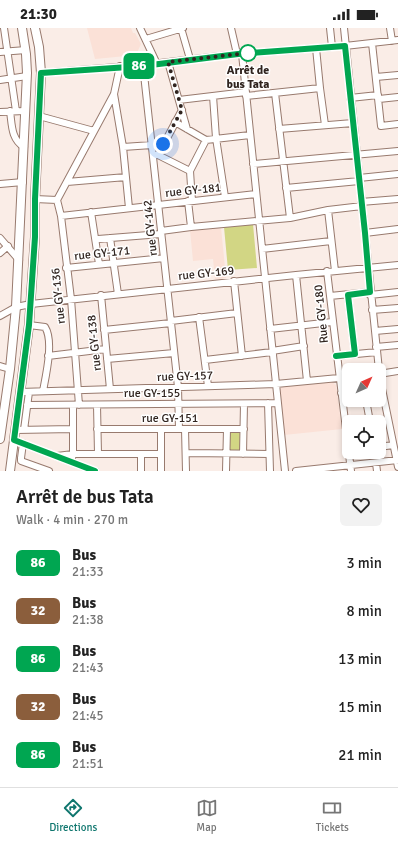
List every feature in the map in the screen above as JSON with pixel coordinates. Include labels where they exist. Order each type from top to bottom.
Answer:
[{"type":"main road","points":[[0,439],[1,422],[10,369],[19,260],[27,76],[26,50],[22,28]]},
{"type":"main road","points":[[10,471],[14,440],[20,430],[25,392],[35,237],[35,199],[41,73],[39,47],[35,28]]},
{"type":"street","points":[[140,28],[157,64]]},
{"type":"street","points":[[146,39],[181,28],[190,59]]},
{"type":"street","points":[[231,28],[240,54],[246,94],[285,471]]},
{"type":"street","points":[[330,28],[332,47]]},
{"type":"street","points":[[344,28],[378,363]]},
{"type":"street","points":[[41,73],[120,66],[143,66],[240,54],[395,41],[390,28]]},
{"type":"street","points":[[4,29],[11,78],[14,136],[16,140],[24,147]]},
{"type":"street","points":[[372,43],[381,126],[398,124]]},
{"type":"street","points":[[316,48],[325,125]]},
{"type":"street","points":[[0,52],[26,50]]},
{"type":"street","points":[[168,62],[187,129]]},
{"type":"street","points":[[35,199],[57,200],[114,94],[120,66]]},
{"type":"street","name":"rue GY-142","points":[[143,66],[152,145],[155,155],[158,205],[178,387],[178,404],[186,453],[186,471]]},
{"type":"street","points":[[376,77],[398,74]]},
{"type":"street","points":[[0,80],[27,76]]},
{"type":"street","points":[[179,100],[320,88]]},
{"type":"street","points":[[275,93],[290,218]]},
{"type":"street","points":[[114,94],[123,147],[130,208]]},
{"type":"street","points":[[213,96],[216,138],[225,197]]},
{"type":"street","points":[[350,98],[398,97]]},
{"type":"street","points":[[182,110],[155,155],[190,171]]},
{"type":"street","points":[[0,112],[25,112]]},
{"type":"street","points":[[39,116],[94,131]]},
{"type":"street","points":[[175,122],[206,140],[250,134]]},
{"type":"street","points":[[279,129],[353,123]]},
{"type":"street","points":[[191,227],[190,171],[206,140]]},
{"type":"street","points":[[123,147],[152,145]]},
{"type":"street","points":[[253,164],[398,151]]},
{"type":"street","points":[[286,188],[398,174]]},
{"type":"street","points":[[67,182],[126,177]]},
{"type":"street","points":[[0,184],[23,182]]},
{"type":"street","name":"rue GY-181","points":[[61,216],[256,194]]},
{"type":"street","points":[[96,240],[191,227],[290,218],[362,204],[398,199]]},
{"type":"street","name":"rue GY-136","points":[[57,200],[61,216],[78,391],[73,430],[73,454],[71,461]]},
{"type":"street","points":[[328,210],[334,271]]},
{"type":"street","points":[[91,212],[99,264]]},
{"type":"street","points":[[365,233],[398,229]]},
{"type":"street","points":[[0,238],[19,260]]},
{"type":"street","points":[[110,238],[118,294]]},
{"type":"street","points":[[262,249],[331,241]]},
{"type":"street","points":[[0,253],[8,246]]},
{"type":"street","name":"rue GY-171","points":[[66,268],[164,258]]},
{"type":"street","name":"rue GY-169","points":[[0,316],[16,307],[70,299],[265,279],[327,271],[398,265]]},
{"type":"street","name":"Rue GY-180","points":[[327,271],[350,468]]},
{"type":"street","points":[[296,275],[308,381]]},
{"type":"street","points":[[234,281],[242,356]]},
{"type":"street","points":[[330,296],[398,292]]},
{"type":"street","points":[[348,295],[355,354]]},
{"type":"street","name":"rue GY-138","points":[[101,296],[110,389]]},
{"type":"street","points":[[372,310],[398,308]]},
{"type":"street","points":[[104,330],[237,313]]},
{"type":"street","points":[[199,318],[208,386]]},
{"type":"street","points":[[270,329],[332,322]]},
{"type":"street","points":[[29,325],[46,328],[49,342],[43,391]]},
{"type":"street","points":[[375,331],[398,329]]},
{"type":"street","points":[[336,356],[355,354],[398,344]]},
{"type":"street","points":[[205,360],[272,352],[304,346]]},
{"type":"street","points":[[48,356],[106,349]]},
{"type":"street","points":[[107,360],[174,353]]},
{"type":"street","points":[[0,366],[10,369]]},
{"type":"street","points":[[386,373],[398,371]]},
{"type":"street","name":"rue GY-157","points":[[25,392],[276,384],[342,378]]},
{"type":"street","points":[[25,392],[27,405],[20,430],[73,430]]},
{"type":"street","name":"rue GY-155","points":[[27,405],[278,403]]},
{"type":"street","points":[[243,454],[244,404]]},
{"type":"street","points":[[268,404],[270,471]]},
{"type":"street","points":[[97,405],[98,454]]},
{"type":"street","points":[[386,407],[398,467]]},
{"type":"street","name":"rue GY-151","points":[[97,429],[244,429]]},
{"type":"street","points":[[161,429],[161,471]]},
{"type":"street","points":[[226,429],[226,471]]},
{"type":"street","points":[[14,440],[95,471]]},
{"type":"street","points":[[24,443],[20,458],[21,461],[49,471]]},
{"type":"street","points":[[386,446],[393,445]]},
{"type":"street","points":[[186,453],[269,454]]},
{"type":"street","points":[[57,456],[73,454],[161,454]]},
{"type":"street","points":[[141,454],[141,471]]},
{"type":"street","points":[[296,471],[350,468],[397,460]]},
{"type":"street","points":[[376,463],[377,471]]},
{"type":"shaded area","points":[[87,28],[131,28],[141,44],[136,55],[95,59]]},
{"type":"shaded area","points":[[221,227],[226,278],[215,279],[213,259],[193,261],[190,230]]},
{"type":"shaded area","points":[[332,382],[336,385],[342,429],[284,435],[279,390],[282,387]]},
{"type":"green space","points":[[253,224],[257,268],[228,270],[224,227]]},
{"type":"green space","points":[[241,431],[241,451],[229,451],[229,432]]},
{"type":"bus line","name":"86","points":[[95,471],[14,440],[29,325],[35,237],[35,199],[41,73],[120,66],[143,66],[238,54],[345,46],[370,292],[348,295],[355,354],[336,356]]},
{"type":"place","name":"Arrêt de bus Tata","points":[[248,53]]},
{"type":"route","points":[[163,144],[182,110],[168,62],[248,53]]}]
